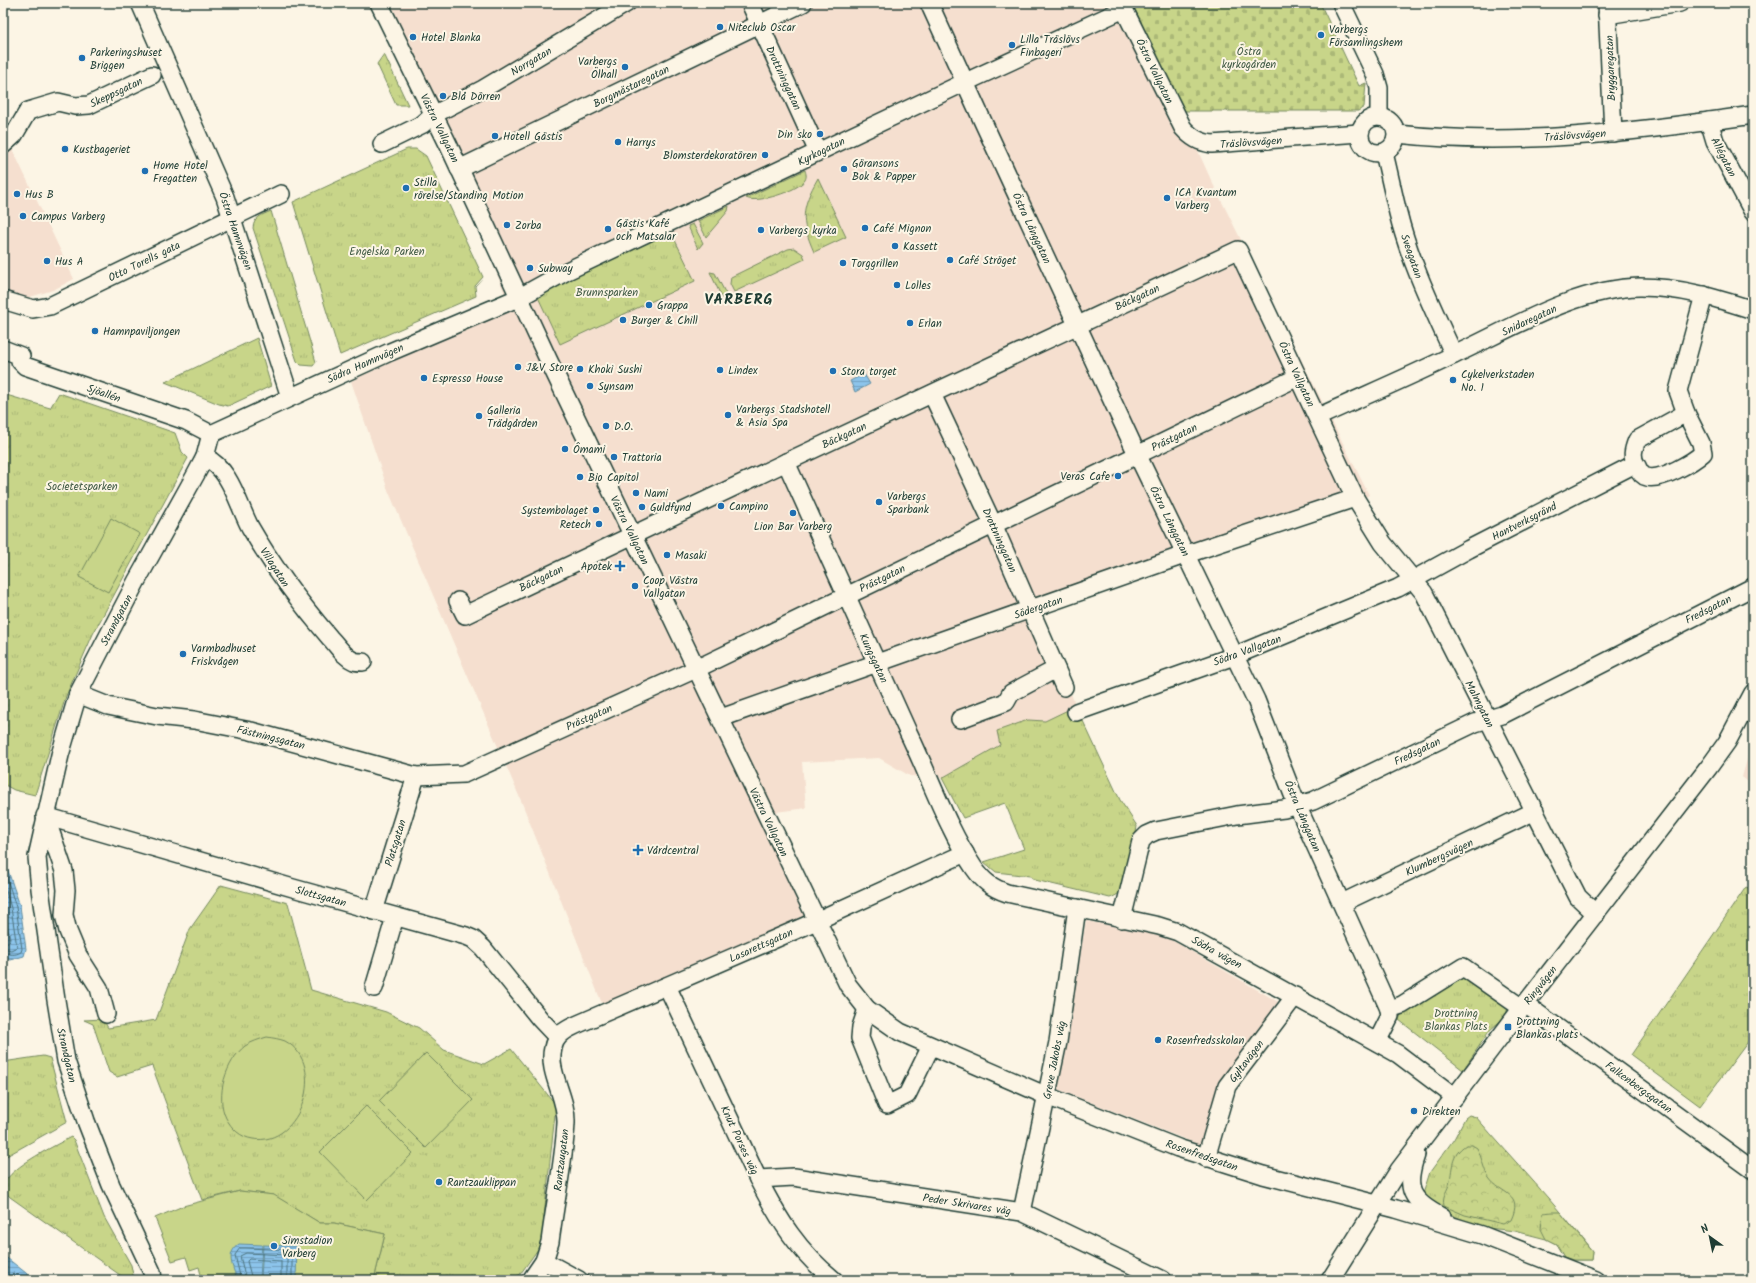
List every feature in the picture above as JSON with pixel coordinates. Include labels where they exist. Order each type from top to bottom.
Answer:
[{"type":"street","name":"Östra Hamnvägen","points":[[140,3],[232,217],[290,397]]},
{"type":"street","name":"Västra Vallgatan","points":[[379,3],[848,985],[867,1009]]},
{"type":"street","name":"Norrgatan","points":[[433,115],[483,90],[627,3]]},
{"type":"street","name":"Drottninggatan","points":[[750,3],[818,152]]},
{"type":"street","name":"Borgmästaregatan","points":[[459,169],[802,3]]},
{"type":"street","name":"Östra Långgatan","points":[[929,3],[1137,454],[1187,554],[1256,700],[1297,805],[1389,1009]]},
{"type":"street","points":[[1341,3],[1375,74],[1379,88],[1380,116]]},
{"type":"street","points":[[1607,9],[1680,3]]},
{"type":"street","name":"Kyrkogatan","points":[[520,297],[567,271],[1123,6]]},
{"type":"street","name":"Östra Vallgatan","points":[[1123,6],[1183,128],[1191,137]]},
{"type":"street","name":"Bryggaregatan","points":[[1607,9],[1613,133]]},
{"type":"street","name":"Skeppsgatan","points":[[3,145],[14,135],[28,112],[58,102],[75,106],[89,105],[152,75]]},
{"type":"street","points":[[382,144],[423,124],[433,115]]},
{"type":"street","name":"Träslövsvägen","points":[[1397,134],[1481,138],[1527,138],[1613,133],[1709,122],[1753,115]]},
{"type":"street","points":[[1380,116],[1393,124],[1397,134],[1392,147],[1384,153],[1379,154],[1369,151],[1362,144],[1359,133],[1364,123],[1368,119],[1380,116]]},
{"type":"street","name":"Allégatan","points":[[1709,122],[1715,141],[1753,212]]},
{"type":"street","name":"Träslövsvägen","points":[[1191,137],[1201,142],[1212,144],[1359,133]]},
{"type":"street","name":"Sveagatan","points":[[1384,153],[1398,213],[1408,247],[1422,283],[1454,355]]},
{"type":"street","name":"Otto Torells gata","points":[[3,300],[34,309],[50,306],[281,194]]},
{"type":"street","name":"Östra Vallgatan","points":[[1238,250],[1355,498]]},
{"type":"street","name":"Bäckgatan","points":[[458,601],[465,615],[786,462],[1238,250]]},
{"type":"street","name":"Snidaregatan","points":[[1318,417],[1560,306],[1606,291],[1639,287],[1666,289],[1704,295],[1753,310]]},
{"type":"street","points":[[1686,413],[1637,440],[1632,454],[1635,464],[1641,473],[1647,477],[1655,478],[1672,472],[1703,453],[1701,443],[1686,413],[1678,391],[1704,295]]},
{"type":"street","name":"Södra Hamnvägen","points":[[211,434],[390,352],[520,297]]},
{"type":"street","name":"Sjöallén","points":[[3,349],[21,356],[20,361],[25,366],[186,421],[211,434]]},
{"type":"street","name":"Prästgatan","points":[[464,774],[696,669],[1298,377]]},
{"type":"street","name":"Drottninggatan","points":[[932,394],[993,524],[1064,687]]},
{"type":"street","name":"Strandgatan","points":[[153,1280],[152,1272],[122,1211],[100,1156],[77,1096],[66,1061],[38,870],[38,851],[60,755],[78,694],[136,582],[205,457],[211,434]]},
{"type":"street","name":"Villagatan","points":[[205,457],[217,464],[227,477],[266,554],[295,596],[342,651],[355,662],[363,662]]},
{"type":"street","name":"Kungsgatan","points":[[786,462],[845,596],[965,853]]},
{"type":"street","name":"Hantverksgränd","points":[[1414,579],[1635,464]]},
{"type":"street","name":"Södergatan","points":[[721,718],[1187,554],[1355,498]]},
{"type":"street","name":"Malmgatan","points":[[1355,498],[1383,543],[1424,593],[1578,897],[1596,914]]},
{"type":"street","name":"Södra Vallgatan","points":[[1076,712],[1234,656],[1343,612],[1398,588],[1414,579]]},
{"type":"street","name":"Fredsgatan","points":[[1122,919],[1142,841],[1147,835],[1156,831],[1313,801],[1475,723],[1502,715],[1753,587]]},
{"type":"street","points":[[960,719],[1006,702],[1011,693],[1056,669]]},
{"type":"street","name":"Ringvägen","points":[[1330,1280],[1377,1204],[1420,1143],[1713,762],[1727,742],[1753,693]]},
{"type":"street","name":"Fästningsgatan","points":[[78,694],[108,706],[157,716],[194,720],[252,731],[416,776],[464,774]]},
{"type":"street","name":"Platsgatan","points":[[374,911],[416,776]]},
{"type":"street","name":"Klumbergsvägen","points":[[1342,903],[1535,811]]},
{"type":"street","points":[[45,816],[64,871],[66,890],[64,915],[66,927],[78,955],[99,988],[106,1014]]},
{"type":"street","name":"Slottsgatan","points":[[45,816],[466,936],[478,942],[508,976],[540,1019],[558,1037]]},
{"type":"street","name":"Södra vägen","points":[[965,853],[987,883],[997,890],[1178,932],[1404,1058],[1455,1097]]},
{"type":"street","name":"Lasarettsgatan","points":[[558,1037],[576,1025],[817,920],[965,853]]},
{"type":"street","name":"Greve Jakobs väg","points":[[1022,1212],[1047,1096],[1069,974],[1077,908]]},
{"type":"street","points":[[374,988],[395,917]]},
{"type":"street","points":[[1377,1042],[1390,1016],[1389,1009],[1402,1005],[1463,967],[1524,1006]]},
{"type":"street","name":"Knut Porses väg","points":[[667,986],[773,1208],[794,1241],[818,1267],[834,1280]]},
{"type":"street","name":"Gyltavägen","points":[[1206,1158],[1227,1086],[1295,996]]},
{"type":"street","name":"Falkenbergsgatan","points":[[1524,1006],[1753,1170]]},
{"type":"street","points":[[867,1009],[861,1027],[860,1038],[887,1105],[907,1095],[931,1046]]},
{"type":"street","name":"Rosenfredsgatan","points":[[867,1009],[900,1032],[931,1046],[1047,1096],[1206,1158],[1263,1175],[1377,1204],[1482,1235]]},
{"type":"street","name":"Rantzaugatan","points":[[530,1280],[544,1261],[550,1242],[566,1122],[563,1098],[552,1066],[551,1054],[558,1037]]},
{"type":"street","name":"Rosenfredsgatan","points":[[1420,1143],[1409,1180],[1412,1190],[1418,1200],[1429,1210],[1482,1235],[1596,1280]]},
{"type":"street","name":"Peder Skrivares väg","points":[[758,1179],[794,1177],[1022,1212],[1163,1280]]},
{"type":"street","points":[[544,1261],[579,1280]]},
{"type":"shaded area","points":[[391,3],[1132,3],[1211,180],[1369,495],[1338,512],[1037,613],[1076,706],[1045,721],[1028,720],[1000,745],[942,778],[910,776],[879,758],[802,762],[806,808],[768,813],[824,926],[609,1021],[522,803],[388,490],[351,381],[510,307]]},
{"type":"shaded area","name":"Campus Varberg","points":[[10,144],[74,279],[53,290],[30,297],[19,297],[3,292],[3,152]]},
{"type":"shaded area","points":[[1753,748],[1753,786],[1742,777],[1749,753]]},
{"type":"shaded area","name":"Rosenfredsskolan","points":[[1086,921],[1163,935],[1280,1003],[1222,1078],[1200,1145],[1057,1089]]},
{"type":"green space","name":"Östra kyrkogården","points":[[1132,3],[1320,3],[1359,86],[1366,83],[1364,107],[1358,111],[1182,111]]},
{"type":"green space","points":[[384,54],[408,105],[396,105],[377,64]]},
{"type":"green space","name":"Engelska Parken","points":[[407,149],[416,149],[426,156],[483,277],[475,286],[476,296],[340,355],[293,202]]},
{"type":"green space","points":[[805,170],[805,180],[801,184],[786,192],[768,198],[746,198]]},
{"type":"green space","points":[[818,178],[846,237],[814,252],[806,231],[804,214],[808,198]]},
{"type":"green space","points":[[729,206],[728,211],[706,237],[698,221]]},
{"type":"green space","points":[[271,211],[316,362],[313,366],[301,365],[297,361],[253,228],[257,219]]},
{"type":"green space","points":[[693,224],[703,243],[698,249],[688,226]]},
{"type":"green space","name":"Brunnsparken","points":[[671,232],[695,281],[560,344],[537,295]]},
{"type":"green space","points":[[794,248],[803,254],[805,259],[734,292],[730,284],[731,277],[788,249]]},
{"type":"green space","points":[[710,272],[715,273],[727,296],[722,298]]},
{"type":"green space","points":[[257,338],[271,386],[228,406],[219,404],[165,382]]},
{"type":"green space","name":"Societetsparken","points":[[59,393],[175,433],[182,452],[188,458],[93,634],[66,696],[35,795],[14,790],[3,784],[3,394],[50,408]]},
{"type":"green space","points":[[111,518],[140,534],[108,592],[79,577]]},
{"type":"green space","points":[[1076,706],[1120,800],[1137,826],[1131,861],[1122,888],[1119,893],[1110,898],[1035,880],[1030,876],[996,872],[984,862],[1024,849],[1005,803],[963,818],[942,778],[1000,745],[997,731],[1028,720],[1045,721]]},
{"type":"green space","points":[[221,885],[288,903],[311,990],[386,1012],[419,1028],[444,1050],[484,1064],[511,1049],[556,1105],[541,1245],[516,1280],[374,1280],[385,1234],[334,1223],[320,1223],[273,1195],[240,1191],[202,1200],[152,1066],[117,1077],[109,1072],[93,1024],[84,1020],[103,1019],[108,1028],[156,1020],[190,929]]},
{"type":"green space","points":[[1746,887],[1753,890],[1753,1035],[1700,1106],[1631,1055]]},
{"type":"green space","name":"Drottning Blankas Plats","points":[[1464,975],[1508,1008],[1505,1017],[1490,1030],[1463,1070],[1399,1020],[1402,1012]]},
{"type":"green space","points":[[267,1037],[285,1041],[298,1052],[305,1067],[306,1084],[303,1102],[296,1118],[284,1130],[270,1138],[253,1139],[240,1134],[228,1122],[223,1109],[222,1090],[224,1079],[232,1060],[238,1052],[245,1046]]},
{"type":"green space","points":[[426,1053],[473,1100],[426,1148],[379,1101]]},
{"type":"green space","points":[[43,1056],[50,1058],[67,1122],[3,1158],[3,1062]]},
{"type":"green space","points":[[366,1106],[413,1153],[367,1200],[320,1152]]},
{"type":"green space","points":[[1469,1115],[1476,1117],[1564,1217],[1592,1252],[1591,1260],[1573,1260],[1564,1257],[1556,1244],[1546,1239],[1515,1231],[1479,1227],[1427,1204],[1423,1194],[1430,1172],[1454,1139],[1465,1118]]},
{"type":"green space","points":[[71,1137],[74,1140],[104,1217],[131,1265],[134,1280],[127,1280],[10,1197],[3,1189],[5,1182],[11,1174],[20,1167],[41,1153]]},
{"type":"green space","points":[[1466,1145],[1472,1145],[1477,1148],[1489,1178],[1494,1184],[1513,1199],[1515,1204],[1511,1220],[1503,1224],[1465,1215],[1444,1206],[1444,1197],[1449,1185],[1453,1163],[1457,1153]]},
{"type":"green space","name":"Simstadion Varberg","points":[[240,1191],[274,1195],[320,1223],[334,1223],[385,1234],[374,1280],[196,1280],[195,1277],[201,1275],[199,1267],[190,1270],[186,1257],[172,1261],[155,1218],[183,1206]]},
{"type":"green space","points":[[1560,1212],[1592,1252],[1591,1260],[1573,1260],[1564,1257],[1556,1244],[1546,1239],[1541,1229],[1543,1213]]},
{"type":"water","points":[[864,374],[870,384],[855,392],[850,381]]},
{"type":"water","points":[[3,856],[20,906],[26,949],[24,956],[10,960],[3,956]]},
{"type":"water","points":[[239,1244],[262,1245],[260,1280],[237,1280],[232,1265],[231,1256],[232,1252]]},
{"type":"water","points":[[263,1245],[297,1246],[296,1280],[261,1280]]},
{"type":"water","points":[[3,1255],[35,1280],[3,1280]]},
{"type":"place","name":"Niteclub Oscar","points":[[720,27]]},
{"type":"place","name":"Varbergs Församlingshem","points":[[1321,35]]},
{"type":"place","name":"Hotel Blanka","points":[[413,37]]},
{"type":"place","name":"Lilla Träslövs Finbageri","points":[[1012,45]]},
{"type":"place","name":"Parkeringshuset Briggen","points":[[82,58]]},
{"type":"place","name":"Varbergs Ölhall","points":[[625,67]]},
{"type":"place","name":"Blå Dörren","points":[[443,96]]},
{"type":"place","name":"Din sko","points":[[820,134]]},
{"type":"place","name":"Hotell Gästis","points":[[495,136]]},
{"type":"place","name":"Harrys","points":[[618,142]]},
{"type":"place","name":"Kustbageriet","points":[[65,149]]},
{"type":"place","name":"Blomsterdekoratören","points":[[765,155]]},
{"type":"place","name":"Göransons Bok & Papper","points":[[844,169]]},
{"type":"place","name":"Home Hotel Fregatten","points":[[145,171]]},
{"type":"place","name":"Stilla rörelse/Standing Motion","points":[[406,188]]},
{"type":"place","name":"Hus B","points":[[17,194]]},
{"type":"place","name":"ICA Kvantum Varberg","points":[[1167,198]]},
{"type":"place","name":"Campus Varberg","points":[[23,216]]},
{"type":"place","name":"Zorba","points":[[507,225]]},
{"type":"place","name":"Café Mignon","points":[[865,228]]},
{"type":"place","name":"Gästis Kafé och Matsalar","points":[[608,229]]},
{"type":"place","name":"Varbergs kyrka","points":[[761,230]]},
{"type":"place","name":"Kassett","points":[[895,246]]},
{"type":"place","name":"Café Ströget","points":[[950,260]]},
{"type":"place","name":"Hus A","points":[[47,261]]},
{"type":"place","name":"Torggrillen","points":[[843,263]]},
{"type":"place","name":"Subway","points":[[530,268]]},
{"type":"place","name":"Lolles","points":[[897,285]]},
{"type":"place","name":"Grappa","points":[[649,305]]},
{"type":"place","name":"Burger & Chill","points":[[623,320]]},
{"type":"place","name":"Erlan","points":[[910,323]]},
{"type":"place","name":"Hamnpaviljongen","points":[[95,331]]},
{"type":"place","name":"J&V Store","points":[[518,367]]},
{"type":"place","name":"Khoki Sushi","points":[[580,369]]},
{"type":"place","name":"Lindex","points":[[720,370]]},
{"type":"place","name":"Stora torget","points":[[833,371]]},
{"type":"place","name":"Espresso House","points":[[424,378]]},
{"type":"place","name":"Cykelverkstaden No. 1","points":[[1453,380]]},
{"type":"place","name":"Synsam","points":[[590,386]]},
{"type":"place","name":"Varbergs Stadshotell & Asia Spa","points":[[728,415]]},
{"type":"place","name":"Galleria Trädgården","points":[[479,416]]},
{"type":"place","name":"D.O.","points":[[606,426]]},
{"type":"place","name":"Ômami","points":[[565,449]]},
{"type":"place","name":"Trattoria","points":[[614,457]]},
{"type":"place","name":"Veras Cafe","points":[[1118,476]]},
{"type":"place","name":"Bio Capitol","points":[[580,477]]},
{"type":"place","name":"Nami","points":[[636,493]]},
{"type":"place","name":"Varbergs Sparbank","points":[[879,502]]},
{"type":"place","name":"Campino","points":[[721,506]]},
{"type":"place","name":"Guldfynd","points":[[642,507]]},
{"type":"place","name":"Systembolaget","points":[[596,510]]},
{"type":"place","name":"Lion Bar Varberg","points":[[793,513]]},
{"type":"place","name":"Retech","points":[[599,524]]},
{"type":"place","name":"Masaki","points":[[667,555]]},
{"type":"place","name":"Apotek","points":[[620,566]]},
{"type":"place","name":"Coop Västra Vallgatan","points":[[635,586]]},
{"type":"place","name":"Varmbadhuset Friskvågen","points":[[183,654]]},
{"type":"place","name":"Vårdcentral","points":[[638,850]]},
{"type":"place","name":"Drottning Blankas plats","points":[[1508,1027]]},
{"type":"place","name":"Rosenfredsskolan","points":[[1158,1040]]},
{"type":"place","name":"Direkten","points":[[1414,1111]]},
{"type":"place","name":"Rantzauklippan","points":[[439,1182]]},
{"type":"place","name":"Simstadion Varberg","points":[[274,1246]]},
{"type":"district","name":"VARBERG","points":[[739,299]]}]
